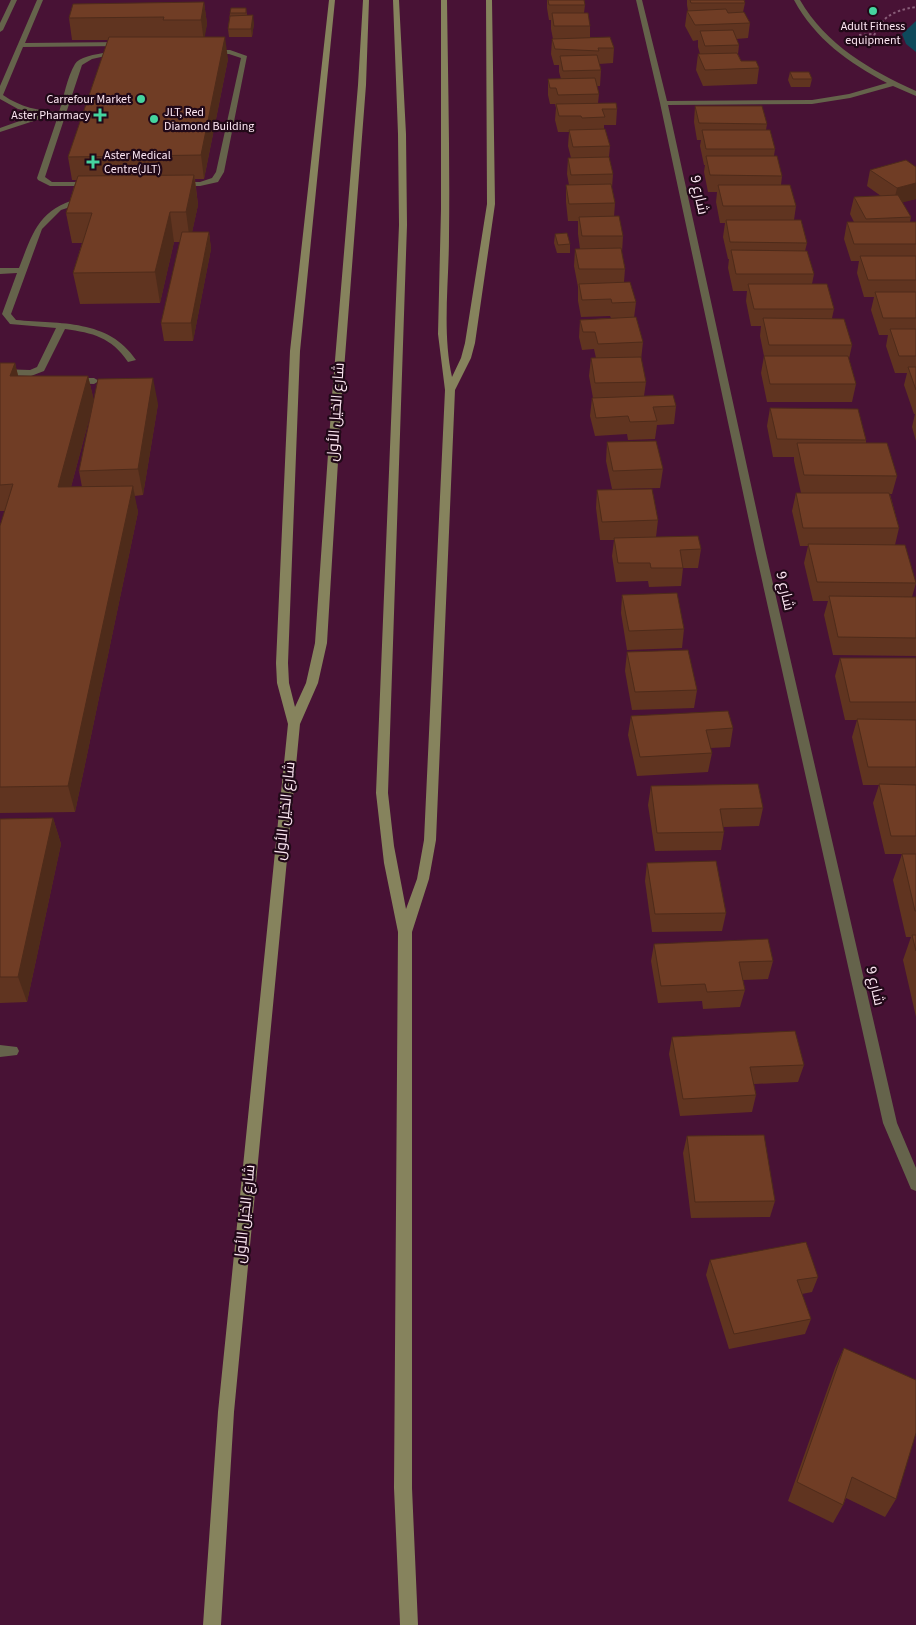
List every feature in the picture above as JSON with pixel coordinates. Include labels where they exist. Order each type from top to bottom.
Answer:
[{"type":"main road","points":[[294,724],[283,683],[282,663],[295,351],[332,0]]},
{"type":"main road","name":"شارع الخيل الأول","points":[[212,1625],[226,1412],[294,724],[312,683],[321,643],[337,396],[362,86],[366,0]]},
{"type":"main road","points":[[396,0],[402,134],[403,235],[382,793],[385,838],[393,884],[405,932],[403,1488],[409,1625]]},
{"type":"main road","points":[[405,932],[423,879],[430,840],[450,390],[442,340],[445,241],[444,0]]},
{"type":"main road","points":[[450,390],[466,358],[470,343],[491,204],[489,0]]},
{"type":"street","points":[[0,30],[14,0]]},
{"type":"street","points":[[40,0],[0,95],[16,106],[49,114],[61,114]]},
{"type":"street","name":"شارع 9","points":[[639,0],[664,103],[762,559],[890,1123],[916,1184]]},
{"type":"street","points":[[797,0],[818,30],[832,43],[871,70],[916,94]]},
{"type":"street","points":[[21,45],[218,44]]},
{"type":"street","points":[[230,52],[237,52],[244,56],[220,172],[215,180],[209,183],[58,184],[44,182],[42,178],[61,114],[79,64],[90,57],[110,53],[230,52]]},
{"type":"street","points":[[664,103],[812,102],[850,96],[894,83]]},
{"type":"street","points":[[0,130],[49,114]]},
{"type":"street","points":[[93,198],[72,202],[51,212],[38,229],[6,314],[9,319],[21,323],[106,335],[119,342],[128,350],[131,360]]},
{"type":"street","points":[[0,270],[22,275]]},
{"type":"street","points":[[0,279],[22,275]]},
{"type":"street","points":[[0,325],[9,319]]},
{"type":"street","points":[[0,372],[31,373],[41,369],[61,328]]},
{"type":"street","points":[[66,381],[94,381]]},
{"type":"street","points":[[0,382],[38,382]]},
{"type":"path","points":[[870,49],[873,34],[881,18],[893,12],[916,7]]},
{"type":"water","points":[[916,21],[916,52],[906,44],[902,34]]},
{"type":"building","points":[[548,0],[584,0],[585,5],[549,5]]},
{"type":"building","points":[[690,0],[744,0],[745,3],[691,3]]},
{"type":"building","points":[[204,2],[201,20],[163,20],[164,17],[69,18],[73,4]]},
{"type":"building","points":[[231,8],[246,8],[246,13],[230,13]]},
{"type":"building","points":[[726,9],[728,13],[744,12],[750,23],[695,25],[687,11]]},
{"type":"building","points":[[552,13],[588,13],[590,26],[554,26]]},
{"type":"building","points":[[253,15],[251,29],[228,29],[230,16]]},
{"type":"building","points":[[733,30],[739,45],[705,46],[700,31]]},
{"type":"building","name":"JLT, Red Diamond Building","points":[[109,37],[225,37],[201,155],[68,157]]},
{"type":"building","points":[[610,37],[614,48],[598,48],[599,51],[555,49],[552,39]]},
{"type":"building","points":[[737,53],[741,61],[756,61],[759,68],[705,70],[698,54]]},
{"type":"building","points":[[597,55],[601,70],[563,71],[560,56]]},
{"type":"building","points":[[790,72],[809,72],[812,79],[793,79]]},
{"type":"building","points":[[595,78],[599,94],[558,95],[556,88],[550,88],[548,79]]},
{"type":"building","points":[[616,103],[617,109],[602,109],[605,117],[582,118],[581,116],[559,116],[556,104]]},
{"type":"building","points":[[695,106],[762,106],[767,124],[699,123]]},
{"type":"building","points":[[605,129],[610,146],[573,147],[569,130]]},
{"type":"building","points":[[702,130],[770,130],[775,149],[706,149]]},
{"type":"building","points":[[706,156],[777,156],[782,176],[710,175]]},
{"type":"building","points":[[609,157],[613,174],[571,175],[568,158]]},
{"type":"building","points":[[906,160],[916,167],[916,183],[897,188],[870,170]]},
{"type":"building","points":[[194,175],[186,212],[170,212],[155,272],[73,273],[92,213],[66,213],[78,176]]},
{"type":"building","points":[[611,184],[615,203],[569,204],[566,185]]},
{"type":"building","points":[[718,185],[790,185],[796,206],[723,206]]},
{"type":"building","points":[[898,195],[911,217],[866,219],[854,197]]},
{"type":"building","points":[[619,216],[623,236],[582,236],[579,217]]},
{"type":"building","points":[[726,220],[801,220],[807,243],[730,242]]},
{"type":"building","points":[[847,222],[916,222],[916,244],[854,244]]},
{"type":"building","points":[[182,232],[209,232],[191,323],[161,323]]},
{"type":"building","points":[[567,233],[570,244],[558,245],[555,234]]},
{"type":"building","points":[[621,248],[625,269],[579,269],[575,249]]},
{"type":"building","points":[[731,250],[807,251],[814,274],[736,274]]},
{"type":"building","points":[[860,256],[916,256],[916,280],[868,280]]},
{"type":"building","points":[[630,282],[636,302],[612,303],[611,299],[582,300],[579,284]]},
{"type":"building","points":[[748,284],[827,284],[834,309],[754,309]]},
{"type":"building","points":[[875,292],[916,292],[916,318],[883,318]]},
{"type":"building","points":[[636,317],[643,342],[598,344],[595,332],[583,332],[580,320]]},
{"type":"building","points":[[763,318],[844,319],[852,345],[769,345]]},
{"type":"building","points":[[890,329],[916,329],[916,356],[899,356]]},
{"type":"building","points":[[764,356],[848,356],[856,384],[770,384]]},
{"type":"building","points":[[641,357],[646,382],[595,383],[591,358]]},
{"type":"building","points":[[0,363],[15,363],[10,376],[88,376],[58,487],[133,486],[68,786],[0,787],[0,526],[13,484],[0,485]]},
{"type":"building","points":[[908,367],[916,367],[916,390]]},
{"type":"building","points":[[153,378],[138,469],[79,471],[98,379]]},
{"type":"building","points":[[673,395],[676,406],[653,407],[657,421],[630,422],[628,416],[596,418],[592,398]]},
{"type":"building","points":[[770,408],[858,409],[866,440],[777,439]]},
{"type":"building","points":[[656,441],[663,469],[613,471],[607,442]]},
{"type":"building","points":[[797,443],[887,443],[897,476],[804,475]]},
{"type":"building","points":[[652,489],[658,520],[602,522],[597,490]]},
{"type":"building","points":[[796,493],[889,493],[899,528],[803,528]]},
{"type":"building","points":[[698,536],[701,549],[680,550],[683,568],[651,568],[650,563],[618,563],[614,538]]},
{"type":"building","points":[[808,544],[905,545],[916,583],[817,582]]},
{"type":"building","points":[[677,593],[684,629],[629,631],[622,595]]},
{"type":"building","points":[[829,596],[916,597],[916,638],[838,637]]},
{"type":"building","points":[[688,650],[697,690],[635,692],[627,652]]},
{"type":"building","points":[[840,658],[916,658],[916,702],[850,702]]},
{"type":"building","points":[[728,711],[733,728],[706,730],[712,753],[640,757],[631,716]]},
{"type":"building","points":[[857,719],[916,720],[916,767],[868,767]]},
{"type":"building","points":[[758,784],[763,808],[720,809],[724,832],[657,833],[651,786]]},
{"type":"building","points":[[879,784],[916,785],[916,836],[891,836]]},
{"type":"building","points":[[53,818],[18,977],[0,977],[0,819]]},
{"type":"building","points":[[902,854],[916,854],[916,911],[915,911]]},
{"type":"building","points":[[716,861],[726,913],[655,914],[647,863]]},
{"type":"building","points":[[912,935],[916,935],[916,951]]},
{"type":"building","points":[[768,939],[773,961],[739,962],[745,990],[707,992],[705,984],[661,986],[654,944]]},
{"type":"building","points":[[795,1031],[804,1065],[750,1067],[756,1095],[683,1099],[672,1037]]},
{"type":"building","points":[[764,1135],[775,1201],[695,1202],[687,1136]]},
{"type":"building","points":[[806,1242],[818,1277],[797,1280],[811,1319],[734,1334],[710,1260]]},
{"type":"building","points":[[844,1348],[916,1380],[916,1433],[896,1499],[852,1477],[843,1505],[797,1482]]},
{"type":"place","name":"Adult Fitness equipment","points":[[873,11]]},
{"type":"place","name":"Carrefour Market","points":[[141,99]]},
{"type":"place","name":"Aster Pharmacy","points":[[100,115]]},
{"type":"place","name":"JLT, Red Diamond Building","points":[[154,119]]},
{"type":"place","name":"Aster Medical Centre(JLT)","points":[[93,162]]}]
